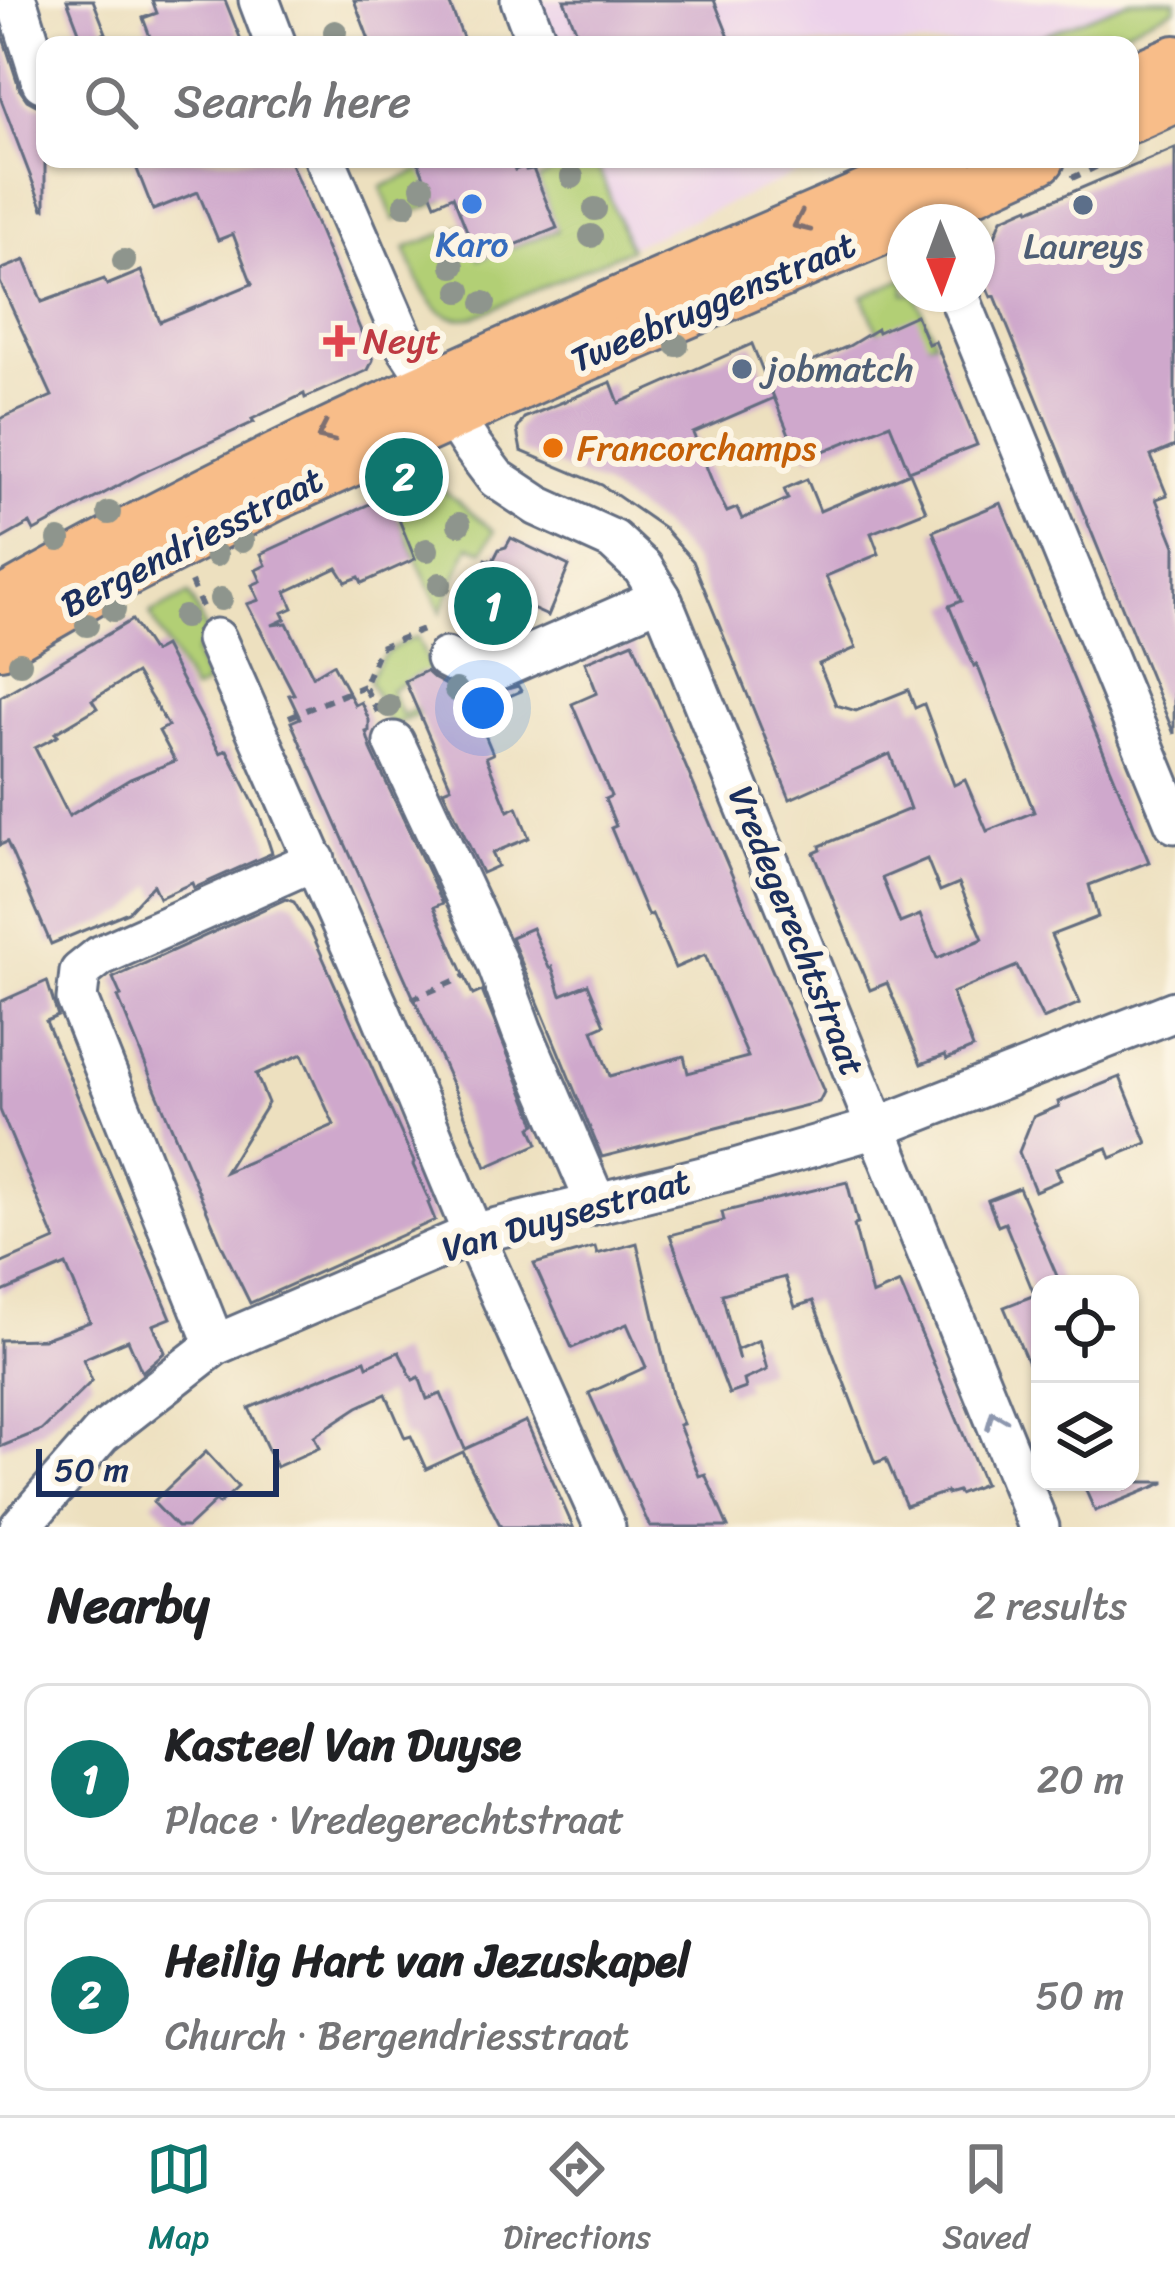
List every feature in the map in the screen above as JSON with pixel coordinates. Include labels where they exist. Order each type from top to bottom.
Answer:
[{"type":"main road","points":[[1139,76],[1175,60]]},
{"type":"main road","points":[[1139,114],[1175,98]]},
{"type":"main road","name":"Tweebruggenstraat","points":[[442,401],[536,378],[927,192],[1009,168]]},
{"type":"main road","name":"Bergendriesstraat","points":[[0,603],[222,483],[442,401]]},
{"type":"main road","name":"Bergendriesstraat","points":[[0,644],[233,516],[372,450],[442,401]]},
{"type":"street","points":[[259,0],[273,36]]},
{"type":"street","points":[[521,0],[535,36]]},
{"type":"street","points":[[16,4],[36,64]]},
{"type":"street","name":"Vredegerechtstraat","points":[[329,168],[406,346],[496,478],[538,506],[613,540],[643,568],[661,598],[1040,1527]]},
{"type":"street","points":[[965,312],[1175,823]]},
{"type":"street","points":[[446,658],[475,673],[498,669],[661,598]]},
{"type":"street","points":[[216,639],[605,1527]]},
{"type":"street","points":[[394,742],[497,963],[596,1202]]},
{"type":"street","points":[[215,1345],[77,999],[80,972],[100,956],[315,860]]},
{"type":"street","name":"Van Duysestraat","points":[[20,1527],[100,1434],[215,1345],[473,1234],[735,1169],[876,1128],[1175,1011]]},
{"type":"path","points":[[257,730],[364,686],[380,647],[416,632],[439,629],[446,658]]},
{"type":"path","points":[[381,1013],[497,963]]},
{"type":"shaded area","points":[[535,0],[1175,0],[1175,8],[1111,36],[549,36]]},
{"type":"shaded area","points":[[598,168],[809,168],[629,247]]},
{"type":"green space","points":[[1131,0],[1175,0],[1175,8],[1111,36],[1041,36]]},
{"type":"green space","points":[[550,168],[598,168],[630,249],[474,317],[459,318],[437,308],[421,287],[405,248],[469,224],[479,259],[557,231],[538,180]]},
{"type":"green space","points":[[424,169],[434,202],[444,200],[394,220],[381,187]]},
{"type":"green space","points":[[887,286],[887,312],[923,312],[935,341],[928,344],[878,332],[863,297]]},
{"type":"green space","points":[[414,482],[445,491],[494,531],[483,551],[469,546],[441,612],[388,498]]},
{"type":"green space","points":[[189,594],[209,637],[195,655],[207,684],[193,691],[150,614]]},
{"type":"green space","points":[[417,637],[432,672],[390,690],[402,715],[442,697],[439,688],[452,681],[477,691],[390,726],[369,681],[387,653]]},
{"type":"building","points":[[67,0],[93,0],[106,33],[81,36]]},
{"type":"building","points":[[152,0],[225,0],[239,36],[150,36],[143,18],[157,13]]},
{"type":"building","points":[[354,0],[448,0],[462,36],[368,36]]},
{"type":"building","points":[[564,0],[714,0],[728,36],[578,36]]},
{"type":"building","points":[[0,28],[20,90],[36,105],[36,168],[45,168],[45,209],[43,209],[0,97]]},
{"type":"building","points":[[1175,148],[1175,446],[1151,456],[1167,495],[1156,499],[1175,546],[1174,734],[995,296],[995,236],[1002,219],[1128,168],[1139,168],[1139,163]]},
{"type":"building","points":[[137,168],[293,168],[373,360],[368,370],[252,419],[254,422],[140,474],[34,531],[30,523],[0,540],[0,419],[52,396],[0,282],[0,270],[25,260],[42,302],[141,271],[160,322],[252,284],[233,234],[218,240],[198,192],[153,210]]},
{"type":"building","points":[[421,168],[533,169],[557,228],[488,256],[477,256],[453,196],[435,204]]},
{"type":"building","points":[[916,315],[928,344],[935,341],[977,445],[909,471],[890,424],[809,457],[789,434],[771,390],[774,398],[693,433],[716,491],[727,512],[737,508],[742,519],[788,499],[784,489],[807,479],[820,511],[910,473],[926,511],[871,533],[879,554],[826,576],[856,648],[819,664],[836,705],[856,711],[908,690],[915,708],[924,704],[954,785],[965,780],[987,831],[1034,812],[977,664],[974,666],[949,606],[961,601],[933,531],[1001,503],[1149,862],[1089,885],[1098,917],[1051,935],[1080,1003],[1043,1019],[1017,966],[952,993],[973,1048],[921,1064],[887,983],[870,990],[814,853],[820,846],[910,809],[890,754],[790,799],[693,561],[664,528],[602,485],[521,451],[517,430],[524,418],[611,382],[619,403],[752,344],[767,381]],"holes":[[[927,859],[940,891],[959,883],[983,939],[937,958],[920,915],[900,923],[882,878]]]},
{"type":"building","points":[[389,495],[415,559],[362,583],[359,577],[346,582],[337,568],[286,592],[293,608],[272,625],[287,623],[313,676],[333,664],[355,705],[361,702],[369,720],[366,732],[372,752],[443,903],[434,907],[473,995],[482,991],[536,1124],[531,1127],[538,1144],[486,1167],[291,722],[300,718],[289,695],[294,694],[247,604],[259,600],[252,585],[261,581],[256,570],[266,565],[261,554]]},
{"type":"building","points":[[511,538],[569,566],[548,616],[519,603],[502,641],[479,648],[459,638],[486,559],[493,561]]},
{"type":"building","points":[[132,620],[153,652],[164,646],[220,753],[227,750],[260,816],[272,853],[194,888],[192,883],[159,898],[153,885],[128,912],[51,944],[7,842],[0,845],[0,697]],"holes":[[[136,673],[168,726],[159,731],[175,761],[130,779],[69,816],[35,748],[97,708],[92,700]]]},
{"type":"building","points":[[633,642],[824,1092],[819,1102],[602,1157],[511,937],[532,928],[561,995],[588,984],[605,1025],[593,1030],[610,1076],[684,1056],[688,1073],[748,1057],[705,955],[675,968],[652,914],[648,916],[611,828],[616,826],[605,799],[611,796],[572,704],[597,693],[585,662]]},
{"type":"building","points":[[426,671],[465,695],[479,697],[518,686],[521,691],[475,711],[493,754],[486,757],[508,811],[517,807],[529,838],[492,853],[498,866],[482,873],[443,790],[451,787],[405,681]]},
{"type":"building","points":[[286,899],[294,902],[414,1162],[435,1220],[250,1303],[157,1093],[113,978]],"holes":[[[302,1054],[334,1125],[225,1172],[268,1103],[256,1074]]]},
{"type":"building","points":[[47,981],[58,1016],[46,1021],[171,1318],[153,1325],[165,1352],[142,1372],[128,1340],[83,1359],[92,1381],[42,1430],[0,1447],[0,1340],[43,1339],[90,1322],[66,1265],[0,1293],[0,1264],[55,1240],[0,1110],[0,1002]]},
{"type":"building","points":[[1120,1077],[1147,1143],[1111,1158],[1107,1148],[1056,1168],[1061,1180],[1035,1191],[1019,1152],[1033,1117]]},
{"type":"building","points":[[847,1182],[872,1295],[900,1283],[984,1484],[906,1506],[886,1459],[875,1463],[813,1301],[795,1307],[785,1277],[722,1294],[736,1350],[759,1340],[767,1370],[744,1380],[746,1388],[729,1394],[670,1235],[724,1221],[722,1212]]},
{"type":"building","points":[[1019,1188],[1057,1275],[1031,1275],[1031,1287],[1005,1223],[998,1226],[988,1200]]},
{"type":"building","points":[[637,1243],[683,1424],[679,1425],[699,1476],[705,1474],[728,1527],[650,1527],[589,1393],[646,1367],[627,1324],[572,1348],[534,1264],[595,1247],[597,1254]]},
{"type":"building","points":[[1031,1296],[1031,1371],[1004,1307]]},
{"type":"building","points":[[399,1352],[413,1380],[419,1377],[427,1399],[441,1394],[465,1449],[526,1421],[573,1527],[501,1527],[463,1452],[426,1469],[411,1436],[405,1438],[386,1394],[314,1436],[319,1448],[276,1467],[249,1408],[365,1360],[367,1366]]},
{"type":"building","points":[[206,1452],[238,1487],[188,1527],[177,1527],[153,1502]]},
{"type":"building","points":[[1139,1482],[1164,1482],[1164,1483],[1095,1511],[1086,1491],[1139,1491]]},
{"type":"place","name":"Karo","points":[[472,204]]},
{"type":"place","name":"Laureys","points":[[1083,205]]},
{"type":"place","name":"Neyt","points":[[339,341]]},
{"type":"place","name":"jobmatch","points":[[742,369]]},
{"type":"place","name":"Francorchamps","points":[[553,448]]},
{"type":"place","name":"Heilig Hart van Jezuskapel","points":[[404,477]]},
{"type":"place","name":"Kasteel Van Duyse","points":[[493,606]]}]
